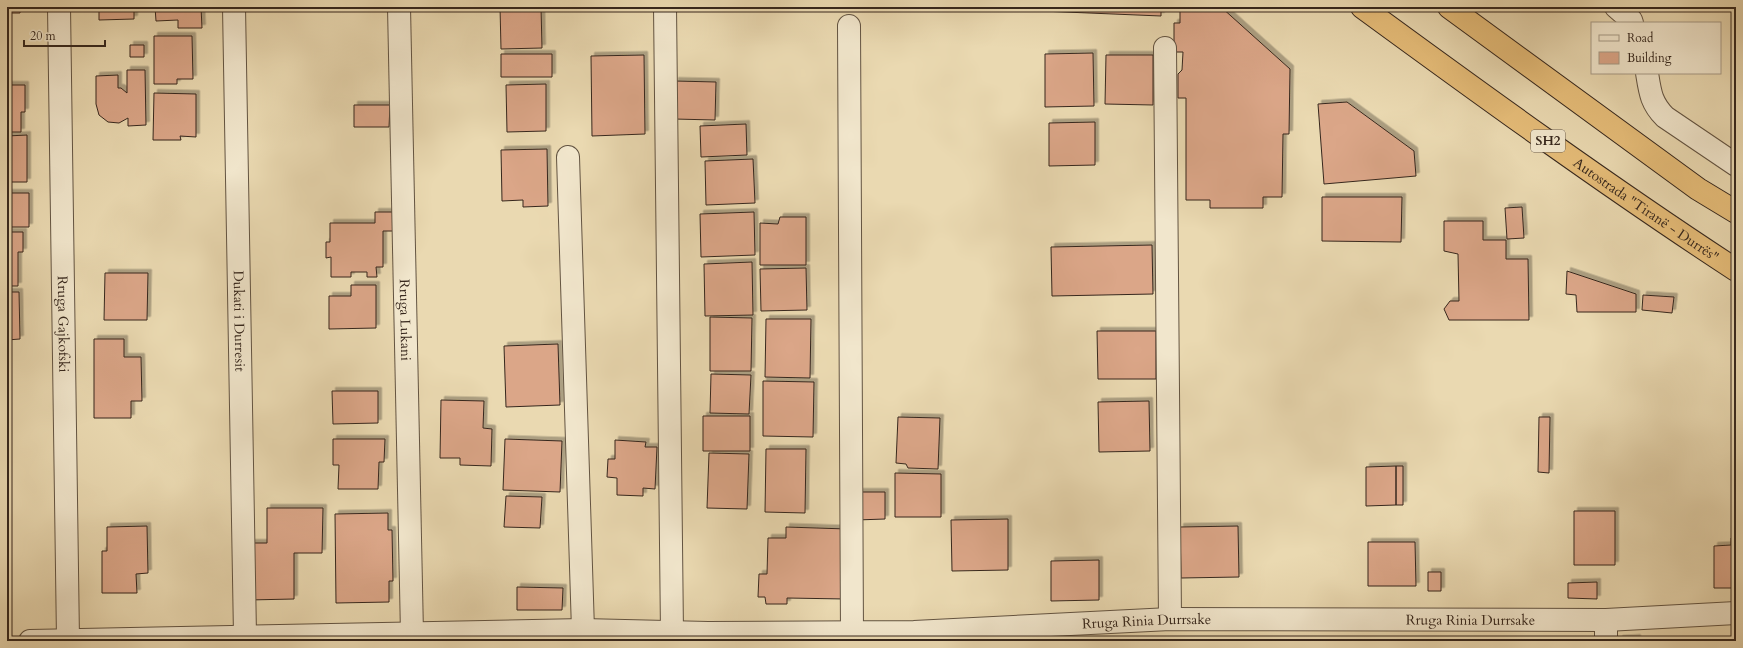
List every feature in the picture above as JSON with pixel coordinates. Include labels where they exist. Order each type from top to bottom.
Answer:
[{"type":"highway","name":"Autostrada \"Tiranë - Durrës\"","points":[[1362,7],[1503,110],[1673,229],[1736,270]]},
{"type":"highway","points":[[1449,7],[1698,189],[1736,212]]},
{"type":"street","name":"Rruga Gajkofski","points":[[59,7],[68,640]]},
{"type":"street","name":"Dukati i Durresit","points":[[234,7],[245,635]]},
{"type":"street","name":"Rruga Lukani","points":[[399,7],[412,634]]},
{"type":"street","points":[[664,7],[672,633]]},
{"type":"street","points":[[1616,7],[1632,22]]},
{"type":"street","points":[[850,26],[852,632]]},
{"type":"street","points":[[1165,48],[1170,619]]},
{"type":"street","points":[[1647,74],[1650,97],[1656,108],[1665,117],[1736,165]]},
{"type":"street","points":[[568,156],[575,634]]},
{"type":"street","name":"Rruga Rinia Durrsake","points":[[30,641],[245,635],[412,634],[672,633],[708,637],[852,632],[914,636],[1170,619],[1606,631],[1736,613]]},
{"type":"building","points":[[7,7],[20,7],[20,13],[7,13]]},
{"type":"building","points":[[99,7],[134,7],[134,19],[99,20]]},
{"type":"building","points":[[155,7],[201,7],[202,28],[178,28],[178,20],[156,21]]},
{"type":"building","points":[[324,7],[376,7],[376,8],[324,9]]},
{"type":"building","points":[[500,7],[541,7],[542,48],[501,49]]},
{"type":"building","points":[[1041,7],[1161,7],[1161,16],[1041,11]]},
{"type":"building","points":[[1180,7],[1221,7],[1290,69],[1289,134],[1283,134],[1282,197],[1263,197],[1263,208],[1210,208],[1210,200],[1186,200],[1186,98],[1178,98],[1178,74],[1182,70],[1183,52],[1174,52],[1174,23],[1180,23]]},
{"type":"building","points":[[154,36],[192,36],[193,79],[177,79],[177,84],[154,84]]},
{"type":"building","points":[[130,45],[144,45],[144,57],[130,57]]},
{"type":"building","points":[[1093,53],[1094,106],[1045,107],[1045,54]]},
{"type":"building","points":[[501,54],[552,54],[552,77],[501,77]]},
{"type":"building","points":[[644,55],[645,134],[592,136],[591,56]]},
{"type":"building","points":[[1106,55],[1153,55],[1153,105],[1105,104]]},
{"type":"building","points":[[127,70],[145,70],[146,125],[128,126],[128,118],[119,123],[108,122],[99,115],[96,104],[96,76],[118,75],[118,88],[121,88],[127,93]]},
{"type":"building","points":[[675,81],[716,82],[715,120],[674,119]]},
{"type":"building","points":[[546,84],[546,131],[507,132],[506,85]]},
{"type":"building","points":[[7,85],[25,85],[25,112],[21,112],[21,132],[7,132]]},
{"type":"building","points":[[154,93],[196,94],[196,137],[180,136],[181,140],[153,140]]},
{"type":"building","points":[[1347,102],[1414,151],[1416,176],[1324,184],[1318,104]]},
{"type":"building","points":[[354,105],[390,105],[389,127],[354,127]]},
{"type":"building","points":[[1095,122],[1095,165],[1049,166],[1049,123]]},
{"type":"building","points":[[746,124],[747,155],[701,157],[700,126]]},
{"type":"building","points":[[27,135],[27,182],[8,182],[7,187],[7,136]]},
{"type":"building","points":[[547,149],[548,206],[523,207],[523,200],[502,201],[501,150]]},
{"type":"building","points":[[753,159],[755,203],[706,205],[705,161]]},
{"type":"building","points":[[7,193],[29,193],[29,227],[7,227]]},
{"type":"building","points":[[1322,197],[1402,197],[1401,242],[1322,241]]},
{"type":"building","points":[[1522,207],[1524,238],[1507,239],[1505,208]]},
{"type":"building","points":[[375,212],[393,212],[394,231],[383,231],[383,267],[376,267],[377,277],[367,277],[367,272],[351,272],[351,277],[331,277],[331,257],[326,258],[326,242],[330,242],[330,223],[375,223]]},
{"type":"building","points":[[754,212],[755,255],[701,257],[700,214]]},
{"type":"building","points":[[780,217],[806,217],[806,265],[760,265],[760,223],[778,224]]},
{"type":"building","points":[[1444,221],[1483,221],[1483,240],[1506,240],[1506,259],[1528,259],[1529,320],[1449,320],[1444,309],[1450,301],[1459,301],[1458,254],[1444,251]]},
{"type":"building","points":[[7,232],[23,232],[23,252],[18,252],[18,286],[7,286]]},
{"type":"building","points":[[1152,245],[1153,294],[1052,296],[1051,247]]},
{"type":"building","points":[[752,262],[753,315],[705,316],[704,264]]},
{"type":"building","points":[[806,268],[807,310],[761,311],[760,269]]},
{"type":"building","points":[[1567,271],[1636,294],[1636,312],[1577,312],[1576,295],[1566,294]]},
{"type":"building","points":[[105,273],[148,273],[147,320],[104,320]]},
{"type":"building","points":[[351,285],[376,285],[376,328],[329,329],[329,296],[351,296]]},
{"type":"building","points":[[7,292],[19,292],[20,339],[7,340]]},
{"type":"building","points":[[1643,295],[1674,297],[1672,313],[1642,310]]},
{"type":"building","points":[[710,317],[752,318],[751,371],[710,371]]},
{"type":"building","points":[[766,319],[811,319],[810,378],[765,377]]},
{"type":"building","points":[[1097,331],[1156,331],[1156,379],[1098,379]]},
{"type":"building","points":[[94,339],[124,339],[124,357],[141,357],[142,401],[131,401],[131,418],[94,418]]},
{"type":"building","points":[[558,344],[560,405],[506,407],[504,346]]},
{"type":"building","points":[[711,374],[751,375],[749,414],[710,413]]},
{"type":"building","points":[[763,381],[814,382],[813,437],[763,436]]},
{"type":"building","points":[[332,391],[378,391],[378,423],[333,424]]},
{"type":"building","points":[[441,400],[484,401],[483,428],[492,429],[491,466],[460,465],[460,458],[440,458]]},
{"type":"building","points":[[1149,401],[1150,451],[1099,452],[1098,402]]},
{"type":"building","points":[[703,416],[750,416],[750,451],[703,451]]},
{"type":"building","points":[[898,417],[940,418],[938,469],[908,468],[906,464],[896,463]]},
{"type":"building","points":[[1539,417],[1550,417],[1549,473],[1538,472]]},
{"type":"building","points":[[333,439],[385,439],[384,462],[379,462],[378,489],[338,489],[339,465],[333,465]]},
{"type":"building","points":[[505,439],[562,441],[560,492],[503,490]]},
{"type":"building","points":[[615,440],[646,442],[645,447],[657,447],[655,489],[643,488],[643,496],[617,495],[617,478],[607,477],[608,459],[615,459]]},
{"type":"building","points":[[766,449],[806,449],[805,513],[765,512]]},
{"type":"building","points":[[709,453],[749,454],[747,509],[707,508]]},
{"type":"building","points":[[1396,466],[1403,466],[1403,505],[1396,505]]},
{"type":"building","points":[[1396,466],[1396,505],[1366,506],[1366,467]]},
{"type":"building","points":[[895,473],[941,474],[941,517],[895,517]]},
{"type":"building","points":[[856,492],[885,492],[885,519],[856,520]]},
{"type":"building","points":[[506,496],[542,497],[540,528],[504,527]]},
{"type":"building","points":[[267,508],[323,508],[322,553],[294,553],[294,599],[248,600],[249,543],[267,543]]},
{"type":"building","points":[[1574,511],[1615,511],[1615,565],[1574,565]]},
{"type":"building","points":[[388,513],[388,530],[392,530],[393,581],[389,581],[389,602],[336,603],[335,514]]},
{"type":"building","points":[[1008,519],[1008,570],[952,571],[951,520]]},
{"type":"building","points":[[147,526],[148,573],[136,574],[137,593],[102,593],[102,551],[107,551],[107,527]]},
{"type":"building","points":[[1238,526],[1239,577],[1181,578],[1180,527]]},
{"type":"building","points":[[786,527],[847,529],[845,599],[787,598],[787,604],[766,604],[765,597],[758,597],[759,574],[767,574],[768,538],[786,538]]},
{"type":"building","points":[[1731,538],[1736,538],[1736,596],[1733,596],[1733,588],[1714,588],[1714,546],[1731,545]]},
{"type":"building","points":[[1368,542],[1415,542],[1416,586],[1368,586]]},
{"type":"building","points":[[1099,560],[1099,600],[1051,601],[1051,561]]},
{"type":"building","points":[[1428,572],[1441,572],[1441,591],[1428,591]]},
{"type":"building","points":[[1597,582],[1597,599],[1568,598],[1568,583]]},
{"type":"building","points":[[517,587],[563,588],[562,610],[517,610]]},
{"type":"building","points":[[1637,638],[1637,641],[1619,641],[1619,639]]}]
